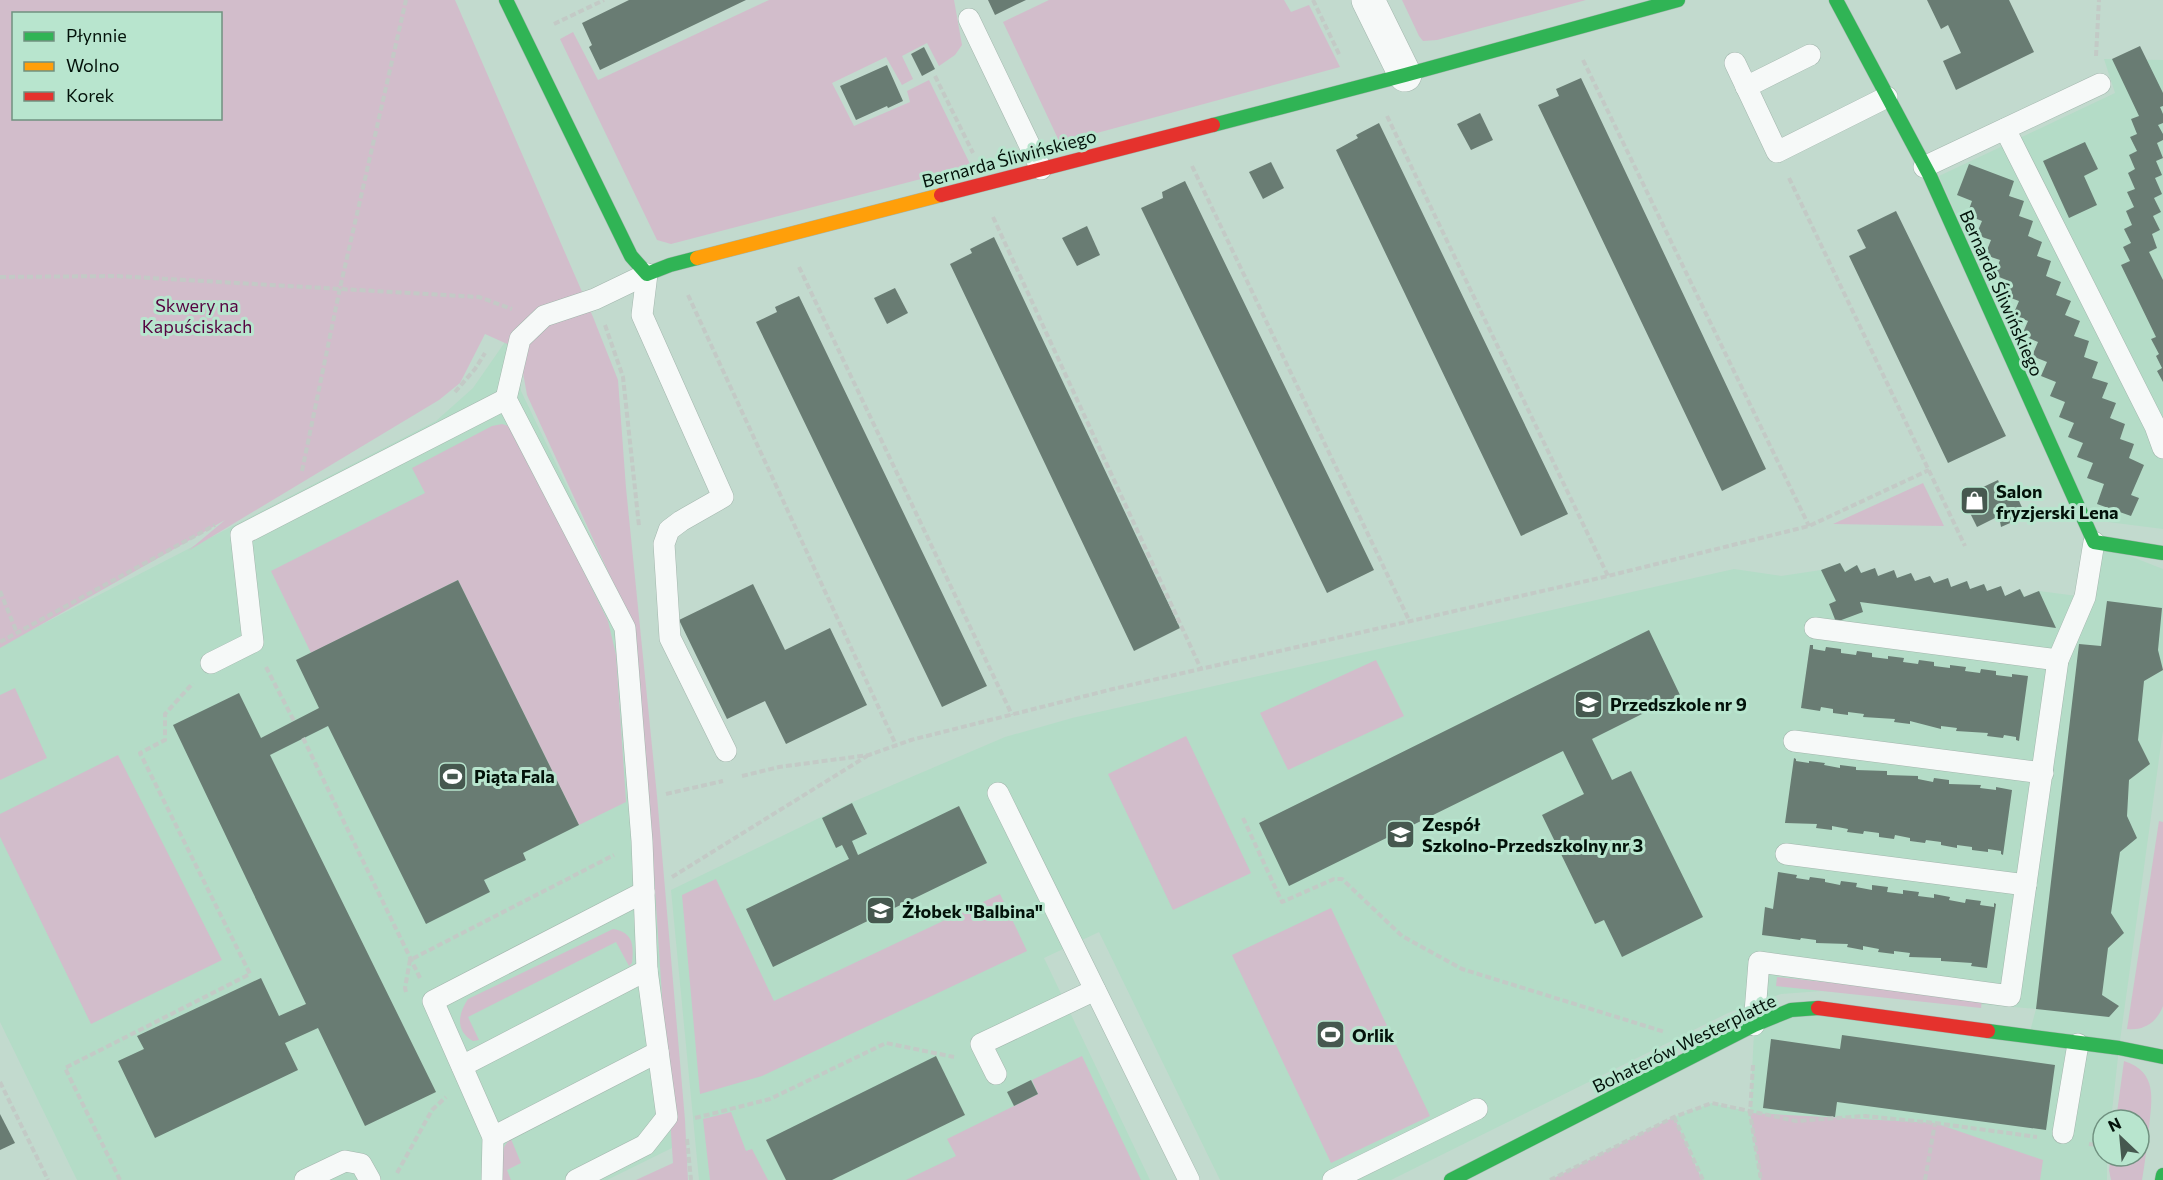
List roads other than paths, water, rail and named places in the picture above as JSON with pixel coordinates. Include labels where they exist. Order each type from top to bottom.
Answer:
[{"type":"street","points":[[506,0],[631,256],[647,274]]},
{"type":"street","points":[[1368,0],[1405,75]]},
{"type":"street","name":"Bernarda Śliwińskiego","points":[[647,274],[681,262],[1405,75],[1678,0]]},
{"type":"street","name":"Bernarda Śliwińskiego","points":[[1836,0],[1924,167],[2094,542]]},
{"type":"street","points":[[2094,542],[2163,553]]},
{"type":"street","name":"Bohaterów Westerplatte","points":[[1451,1180],[1755,1025],[1791,1010],[1824,1007],[2119,1048],[2163,1057]]},
{"type":"street","points":[[2162,1180],[2163,1175]]},
{"type":"lane","points":[[969,19],[1041,169]]},
{"type":"lane","points":[[1746,87],[1810,55]]},
{"type":"lane","points":[[1735,63],[1777,153],[1887,97]]},
{"type":"lane","points":[[1924,167],[2100,84]]},
{"type":"lane","points":[[2005,129],[2155,426],[2163,448]]},
{"type":"lane","points":[[576,1180],[645,1145],[667,1117],[647,970],[642,841],[625,628],[506,399],[520,339],[544,316],[596,298],[647,274]]},
{"type":"lane","points":[[647,274],[642,315],[723,496],[669,530],[664,544],[670,638],[726,751]]},
{"type":"lane","points":[[211,663],[253,642],[241,535],[506,399]]},
{"type":"lane","points":[[1755,1025],[1759,962],[2010,996],[2058,660],[2085,597],[2094,542]]},
{"type":"lane","points":[[1815,628],[2058,660]]},
{"type":"lane","points":[[1794,741],[2043,773]]},
{"type":"lane","points":[[998,793],[1189,1180]]},
{"type":"lane","points":[[1786,854],[2026,885]]},
{"type":"lane","points":[[492,1180],[493,1137],[433,1001],[644,892]]},
{"type":"lane","points":[[462,1066],[647,970]]},
{"type":"lane","points":[[996,1074],[981,1044],[1095,990]]},
{"type":"lane","points":[[2063,1133],[2078,1044]]},
{"type":"lane","points":[[493,1137],[658,1052]]},
{"type":"lane","points":[[1333,1180],[1477,1109]]},
{"type":"lane","points":[[304,1180],[345,1161],[361,1164],[370,1180]]},
{"type":"place","name":"Salon fryzjerski Lena","points":[[1975,501]]},
{"type":"place","name":"Przedszkole nr 9","points":[[1589,704]]},
{"type":"place","name":"Piąta Fala","points":[[453,776]]},
{"type":"place","name":"Zespół Szkolno-Przedszkolny nr 3","points":[[1401,834]]},
{"type":"place","name":"Żłobek \"Balbina\"","points":[[881,911]]},
{"type":"place","name":"Orlik","points":[[1331,1035]]},
{"type":"park label","name":"Skwery na Kapuściskach","points":[[197,315]]}]
